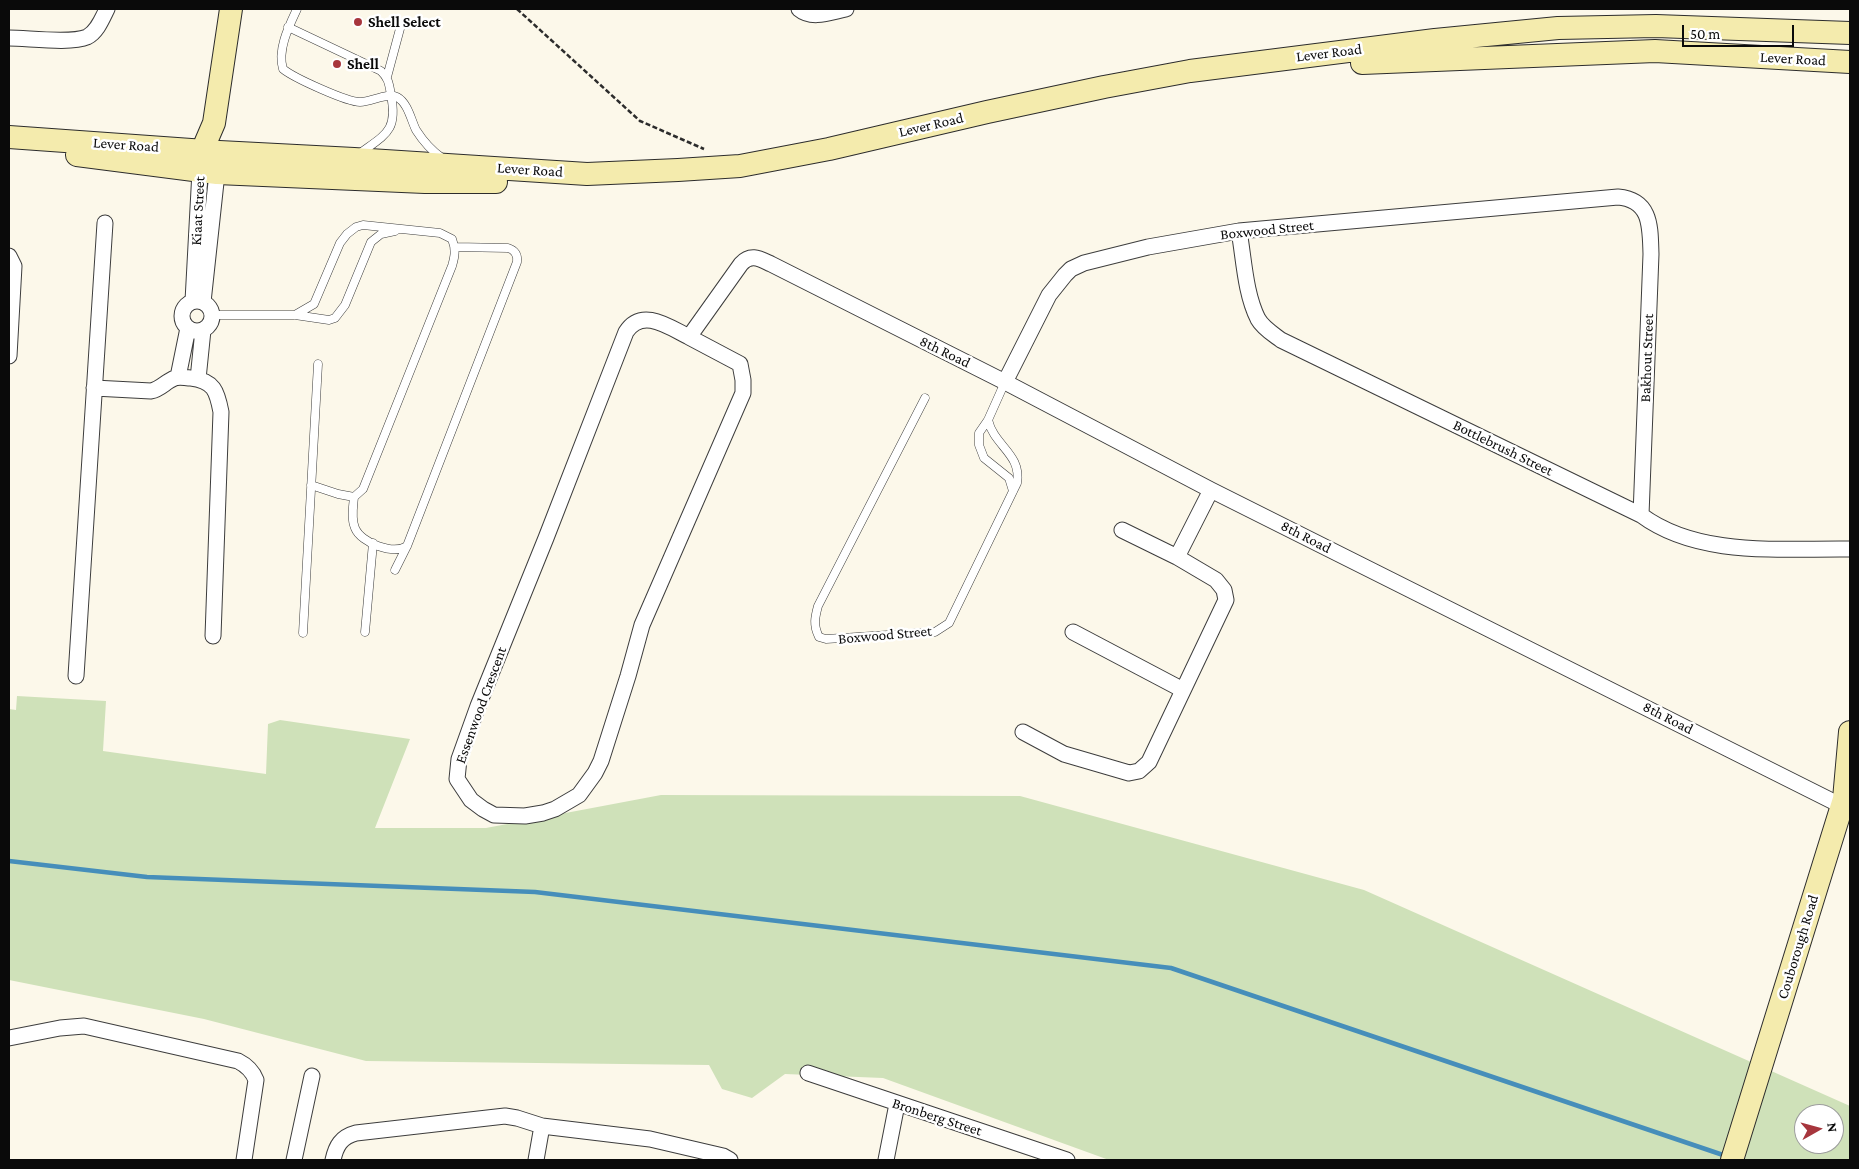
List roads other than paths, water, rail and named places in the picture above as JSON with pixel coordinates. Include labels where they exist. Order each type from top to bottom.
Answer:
[{"type":"main road","name":"Kiaat Street","points":[[210,162],[231,9]]},
{"type":"main road","name":"Lever Road","points":[[9,137],[210,162],[354,159],[587,174],[622,174],[740,166],[829,149],[1104,87],[1190,71],[1435,40],[1657,17],[1850,33]]},
{"type":"main road","points":[[1655,50],[1657,17]]},
{"type":"main road","name":"Lever Road","points":[[9,149],[210,162],[425,182],[589,182],[681,178],[750,171],[800,163],[1116,93],[1193,79],[1334,64],[1655,50],[1850,62]]},
{"type":"main road","name":"Couborough Road","points":[[1733,1157],[1845,807],[1850,732]]},
{"type":"street","points":[[9,38],[77,40],[92,33],[107,9]]},
{"type":"street","points":[[799,9],[811,15],[818,15],[846,9]]},
{"type":"street","name":"Kiaat Street","points":[[198,302],[210,162]]},
{"type":"street","name":"Boxwood Street","points":[[1005,382],[1049,294],[1071,269],[1084,263],[1148,247],[1239,231],[1618,197],[1627,198],[1638,203]]},
{"type":"street","name":"Bakhout Street","points":[[1638,203],[1648,218],[1651,254],[1641,515]]},
{"type":"street","points":[[76,676],[105,223]]},
{"type":"street","name":"Bottlebrush Street","points":[[1239,231],[1251,298],[1259,320],[1281,340],[1641,515],[1669,532],[1711,544],[1744,548],[1850,549]]},
{"type":"street","points":[[9,256],[14,266],[9,356]]},
{"type":"street","name":"8th Road","points":[[689,337],[745,260],[758,258],[1005,382],[1211,490],[1845,807]]},
{"type":"street","points":[[198,379],[204,330],[210,322],[212,315],[210,309],[198,302],[187,304],[182,316],[184,322],[188,328],[204,330]]},
{"type":"street","name":"Essenwood Crescent","points":[[645,319],[664,324],[689,337],[740,364],[743,393],[642,626],[601,761],[579,795],[569,802],[544,813],[525,816],[494,815],[482,809],[462,789],[457,779],[459,759],[482,696],[626,332],[636,321],[645,319]]},
{"type":"street","points":[[178,377],[188,328]]},
{"type":"street","points":[[94,388],[157,390],[178,377],[198,379],[209,383],[216,393],[221,412],[213,636]]},
{"type":"street","points":[[1177,557],[1211,490]]},
{"type":"street","points":[[1023,732],[1064,754],[1120,771],[1134,773],[1149,762],[1226,600],[1224,590],[1220,584],[1177,557],[1122,530]]},
{"type":"street","points":[[1073,632],[1183,690]]},
{"type":"street","points":[[9,1038],[60,1028],[84,1026],[238,1061],[251,1071],[256,1080],[244,1160]]},
{"type":"street","name":"Bronberg Street","points":[[808,1073],[1061,1159]]},
{"type":"street","points":[[294,1160],[312,1076]]},
{"type":"street","points":[[886,1160],[897,1104]]},
{"type":"street","points":[[333,1160],[336,1148],[341,1140],[348,1135],[366,1130],[505,1116],[542,1126],[650,1139],[723,1156],[730,1160]]},
{"type":"street","points":[[536,1160],[542,1126]]},
{"type":"lane","points":[[297,9],[288,27],[281,60],[283,69],[287,73],[352,101],[362,102],[391,95],[400,99],[417,131],[427,145],[450,164]]},
{"type":"lane","points":[[354,159],[383,136],[390,129],[393,122],[394,114],[387,76],[402,25]]},
{"type":"lane","points":[[288,27],[381,71],[387,76]]},
{"type":"lane","points":[[295,315],[314,304],[340,243],[356,227],[363,225],[440,233],[452,239],[455,247],[455,257],[438,304],[361,492],[354,497],[338,494],[311,484]]},
{"type":"lane","points":[[212,315],[295,315],[320,319],[335,318],[345,305],[371,242],[381,234],[399,230]]},
{"type":"lane","points":[[395,570],[407,546],[517,262],[515,252],[508,248],[455,247]]},
{"type":"lane","points":[[303,633],[318,364]]},
{"type":"lane","name":"Boxwood Street","points":[[1005,382],[988,420],[979,433],[979,445],[984,458],[1009,478],[1012,491]]},
{"type":"lane","name":"Boxwood Street","points":[[925,398],[818,606],[814,619],[816,632],[826,639],[936,632],[952,619],[1016,483],[1017,468],[1012,457],[991,430],[988,420]]},
{"type":"lane","points":[[354,497],[353,519],[356,531],[360,536],[373,543],[396,550],[407,546]]},
{"type":"lane","points":[[366,632],[373,543]]},
{"type":"waterway","points":[[9,861],[147,877],[535,892],[1171,968],[1726,1156]]},
{"type":"place","name":"Shell Select","points":[[358,22]]},
{"type":"place","name":"Shell","points":[[337,64]]}]
